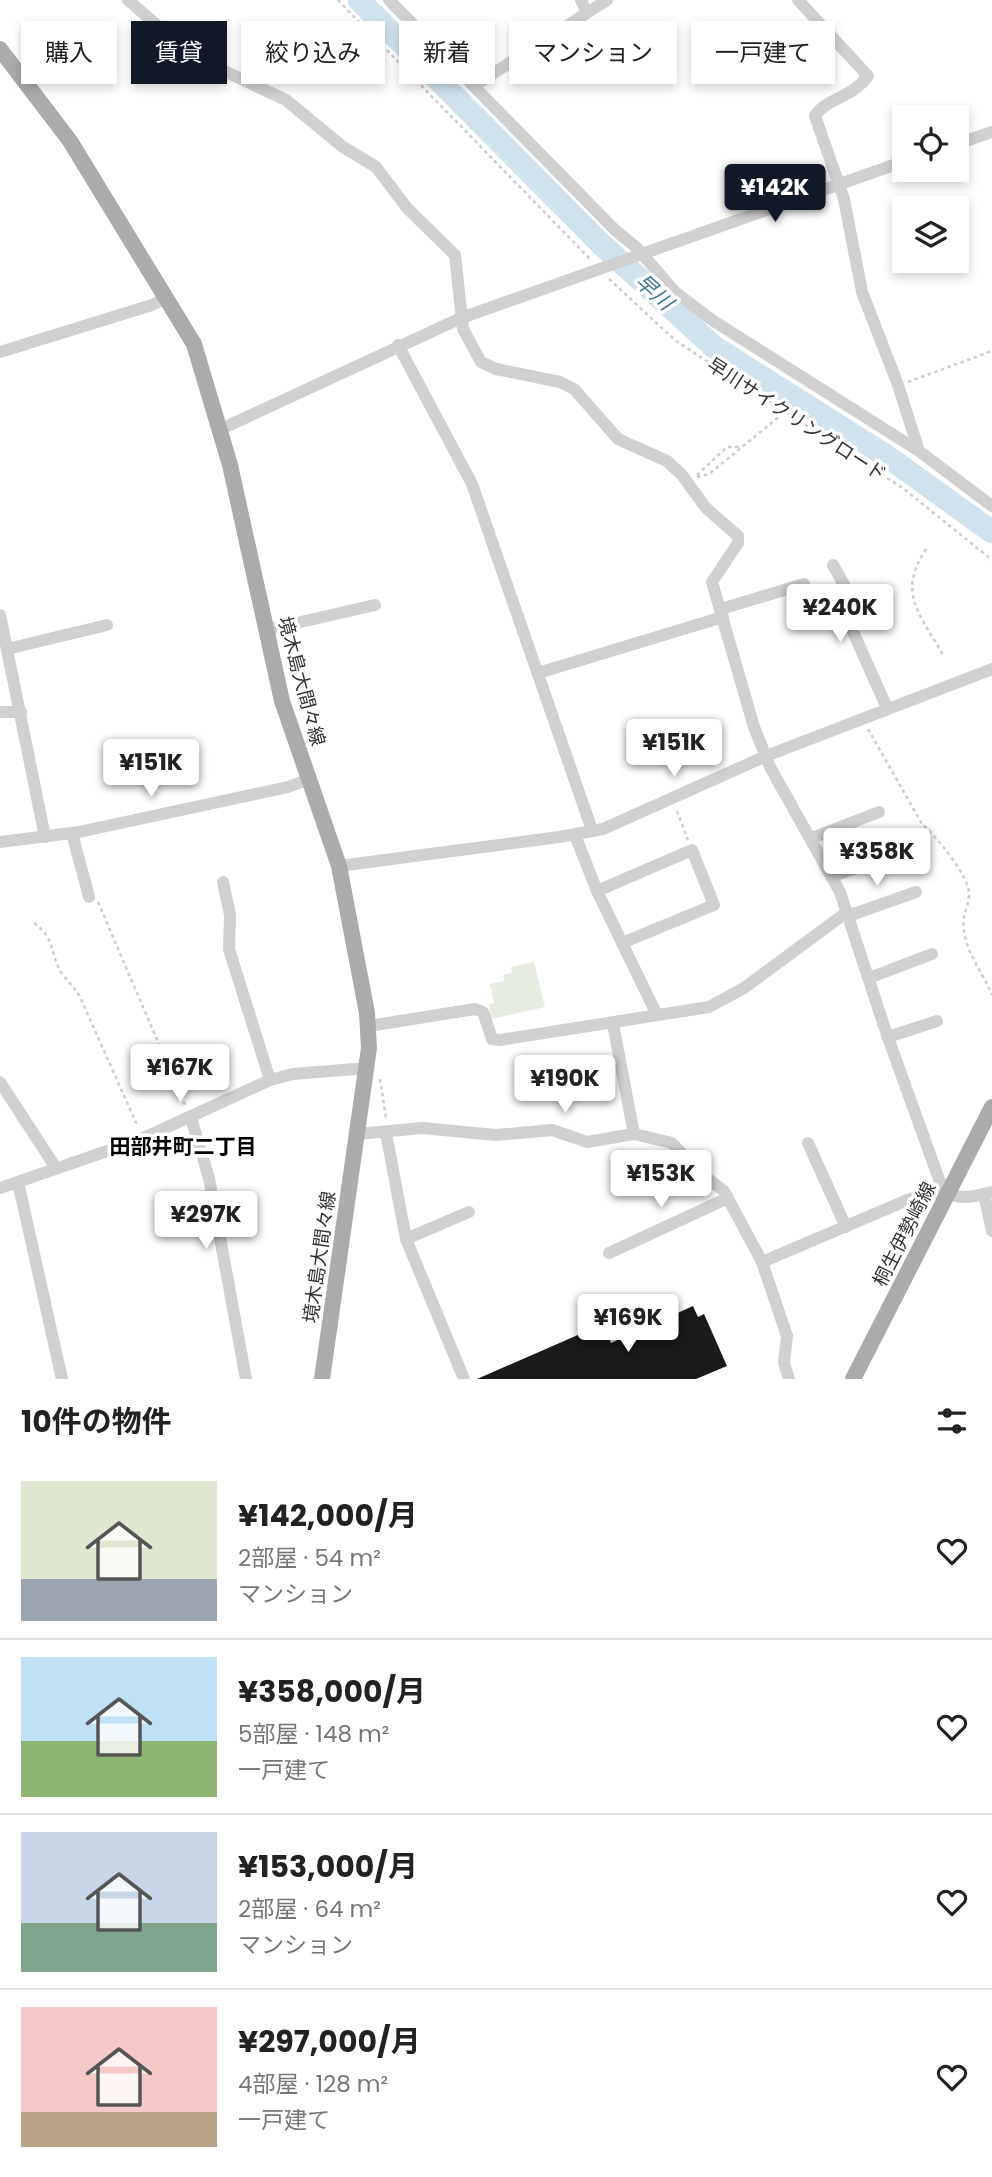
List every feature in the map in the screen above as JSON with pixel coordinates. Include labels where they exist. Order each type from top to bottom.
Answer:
[{"type":"main road","name":"境木島大間々線","points":[[0,49],[70,141],[194,344],[220,429],[282,701],[339,866],[369,1026],[374,1072],[358,1134],[322,1379]]},
{"type":"main road","name":"桐生伊勢崎線","points":[[853,1379],[992,1107]]},
{"type":"street","points":[[128,0],[200,63],[222,70],[286,100],[342,146],[376,167],[407,208],[455,255],[463,329],[481,362],[507,372],[560,382],[574,389],[618,439],[667,461],[682,475],[706,508],[738,536],[738,542],[712,579],[739,679],[766,756],[834,876],[940,1182],[948,1192],[960,1198],[988,1193],[992,1231]]},
{"type":"street","points":[[389,0],[675,292],[712,320],[919,451],[992,506]]},
{"type":"street","points":[[581,0],[587,13]]},
{"type":"street","points":[[474,86],[607,0]]},
{"type":"street","points":[[798,0],[868,76],[858,89],[819,109],[815,116],[838,184],[862,292],[898,385],[919,451]]},
{"type":"street","points":[[969,140],[992,132]]},
{"type":"street","points":[[220,429],[461,318],[892,166]]},
{"type":"street","points":[[0,352],[152,305],[167,297]]},
{"type":"street","points":[[398,345],[472,484],[592,830]]},
{"type":"street","points":[[833,565],[851,597],[846,616],[887,708]]},
{"type":"street","points":[[538,673],[804,584]]},
{"type":"street","points":[[266,629],[375,605]]},
{"type":"street","points":[[0,615],[45,837]]},
{"type":"street","points":[[7,649],[107,625]]},
{"type":"street","points":[[339,866],[603,829],[766,756],[992,669]]},
{"type":"street","points":[[0,712],[21,712]]},
{"type":"street","points":[[0,842],[72,833],[288,787],[309,779]]},
{"type":"street","points":[[812,838],[879,812]]},
{"type":"street","points":[[72,833],[93,897]]},
{"type":"street","points":[[575,835],[597,891],[656,1013]]},
{"type":"street","points":[[597,891],[692,850],[714,905],[622,943]]},
{"type":"street","points":[[834,876],[901,852]]},
{"type":"street","points":[[223,882],[230,915],[229,948],[270,1080]]},
{"type":"street","points":[[369,1026],[475,1009],[483,1012],[489,1034],[496,1040],[612,1024],[656,1013],[709,1007],[847,914],[916,892]]},
{"type":"street","points":[[869,978],[932,954]]},
{"type":"street","points":[[888,1037],[937,1021]]},
{"type":"street","points":[[612,1024],[634,1134]]},
{"type":"street","points":[[1,1185],[18,1182],[139,1140],[270,1080],[293,1074],[374,1072]]},
{"type":"street","points":[[0,1082],[56,1168]]},
{"type":"street","points":[[191,1118],[209,1178],[246,1379]]},
{"type":"street","points":[[386,1128],[406,1239],[464,1379]]},
{"type":"street","points":[[358,1134],[386,1128],[422,1128],[496,1135],[556,1130],[592,1142],[634,1134],[664,1139],[677,1146],[699,1172],[724,1191],[762,1262],[788,1336],[784,1363],[789,1379]]},
{"type":"street","points":[[808,1143],[846,1227]]},
{"type":"street","points":[[18,1182],[62,1379]]},
{"type":"street","points":[[762,1262],[915,1198],[948,1192]]},
{"type":"street","points":[[608,1253],[728,1198]]},
{"type":"street","points":[[406,1239],[468,1212]]},
{"type":"path","name":"早川サイクリングロード","points":[[338,0],[600,270],[676,341],[904,489],[992,560]]},
{"type":"path","points":[[898,385],[992,351]]},
{"type":"path","points":[[742,447],[727,447],[695,477],[709,474],[742,447],[750,444],[786,411]]},
{"type":"path","points":[[926,550],[911,579],[911,595],[944,657]]},
{"type":"path","points":[[862,717],[922,824],[934,835],[968,884],[970,897],[964,909],[964,933],[969,952],[992,995]]},
{"type":"path","points":[[672,798],[692,850]]},
{"type":"path","points":[[93,897],[191,1118]]},
{"type":"path","points":[[34,923],[47,932],[64,976],[72,981],[80,997],[140,1131],[139,1140]]},
{"type":"path","points":[[374,1072],[386,1128]]},
{"type":"shaded area","points":[[534,962],[545,1007],[491,1019],[489,1004],[494,1003],[490,984],[504,981],[503,975],[512,973],[511,967]]},
{"type":"building","points":[[693,1306],[698,1317],[704,1314],[727,1366],[696,1379],[477,1379],[603,1324],[611,1343]]},
{"type":"waterway","name":"早川","points":[[359,0],[600,243],[714,347],[888,457],[992,532]]},
{"type":"district","name":"田部井町二丁目","points":[[183,1147]]}]
